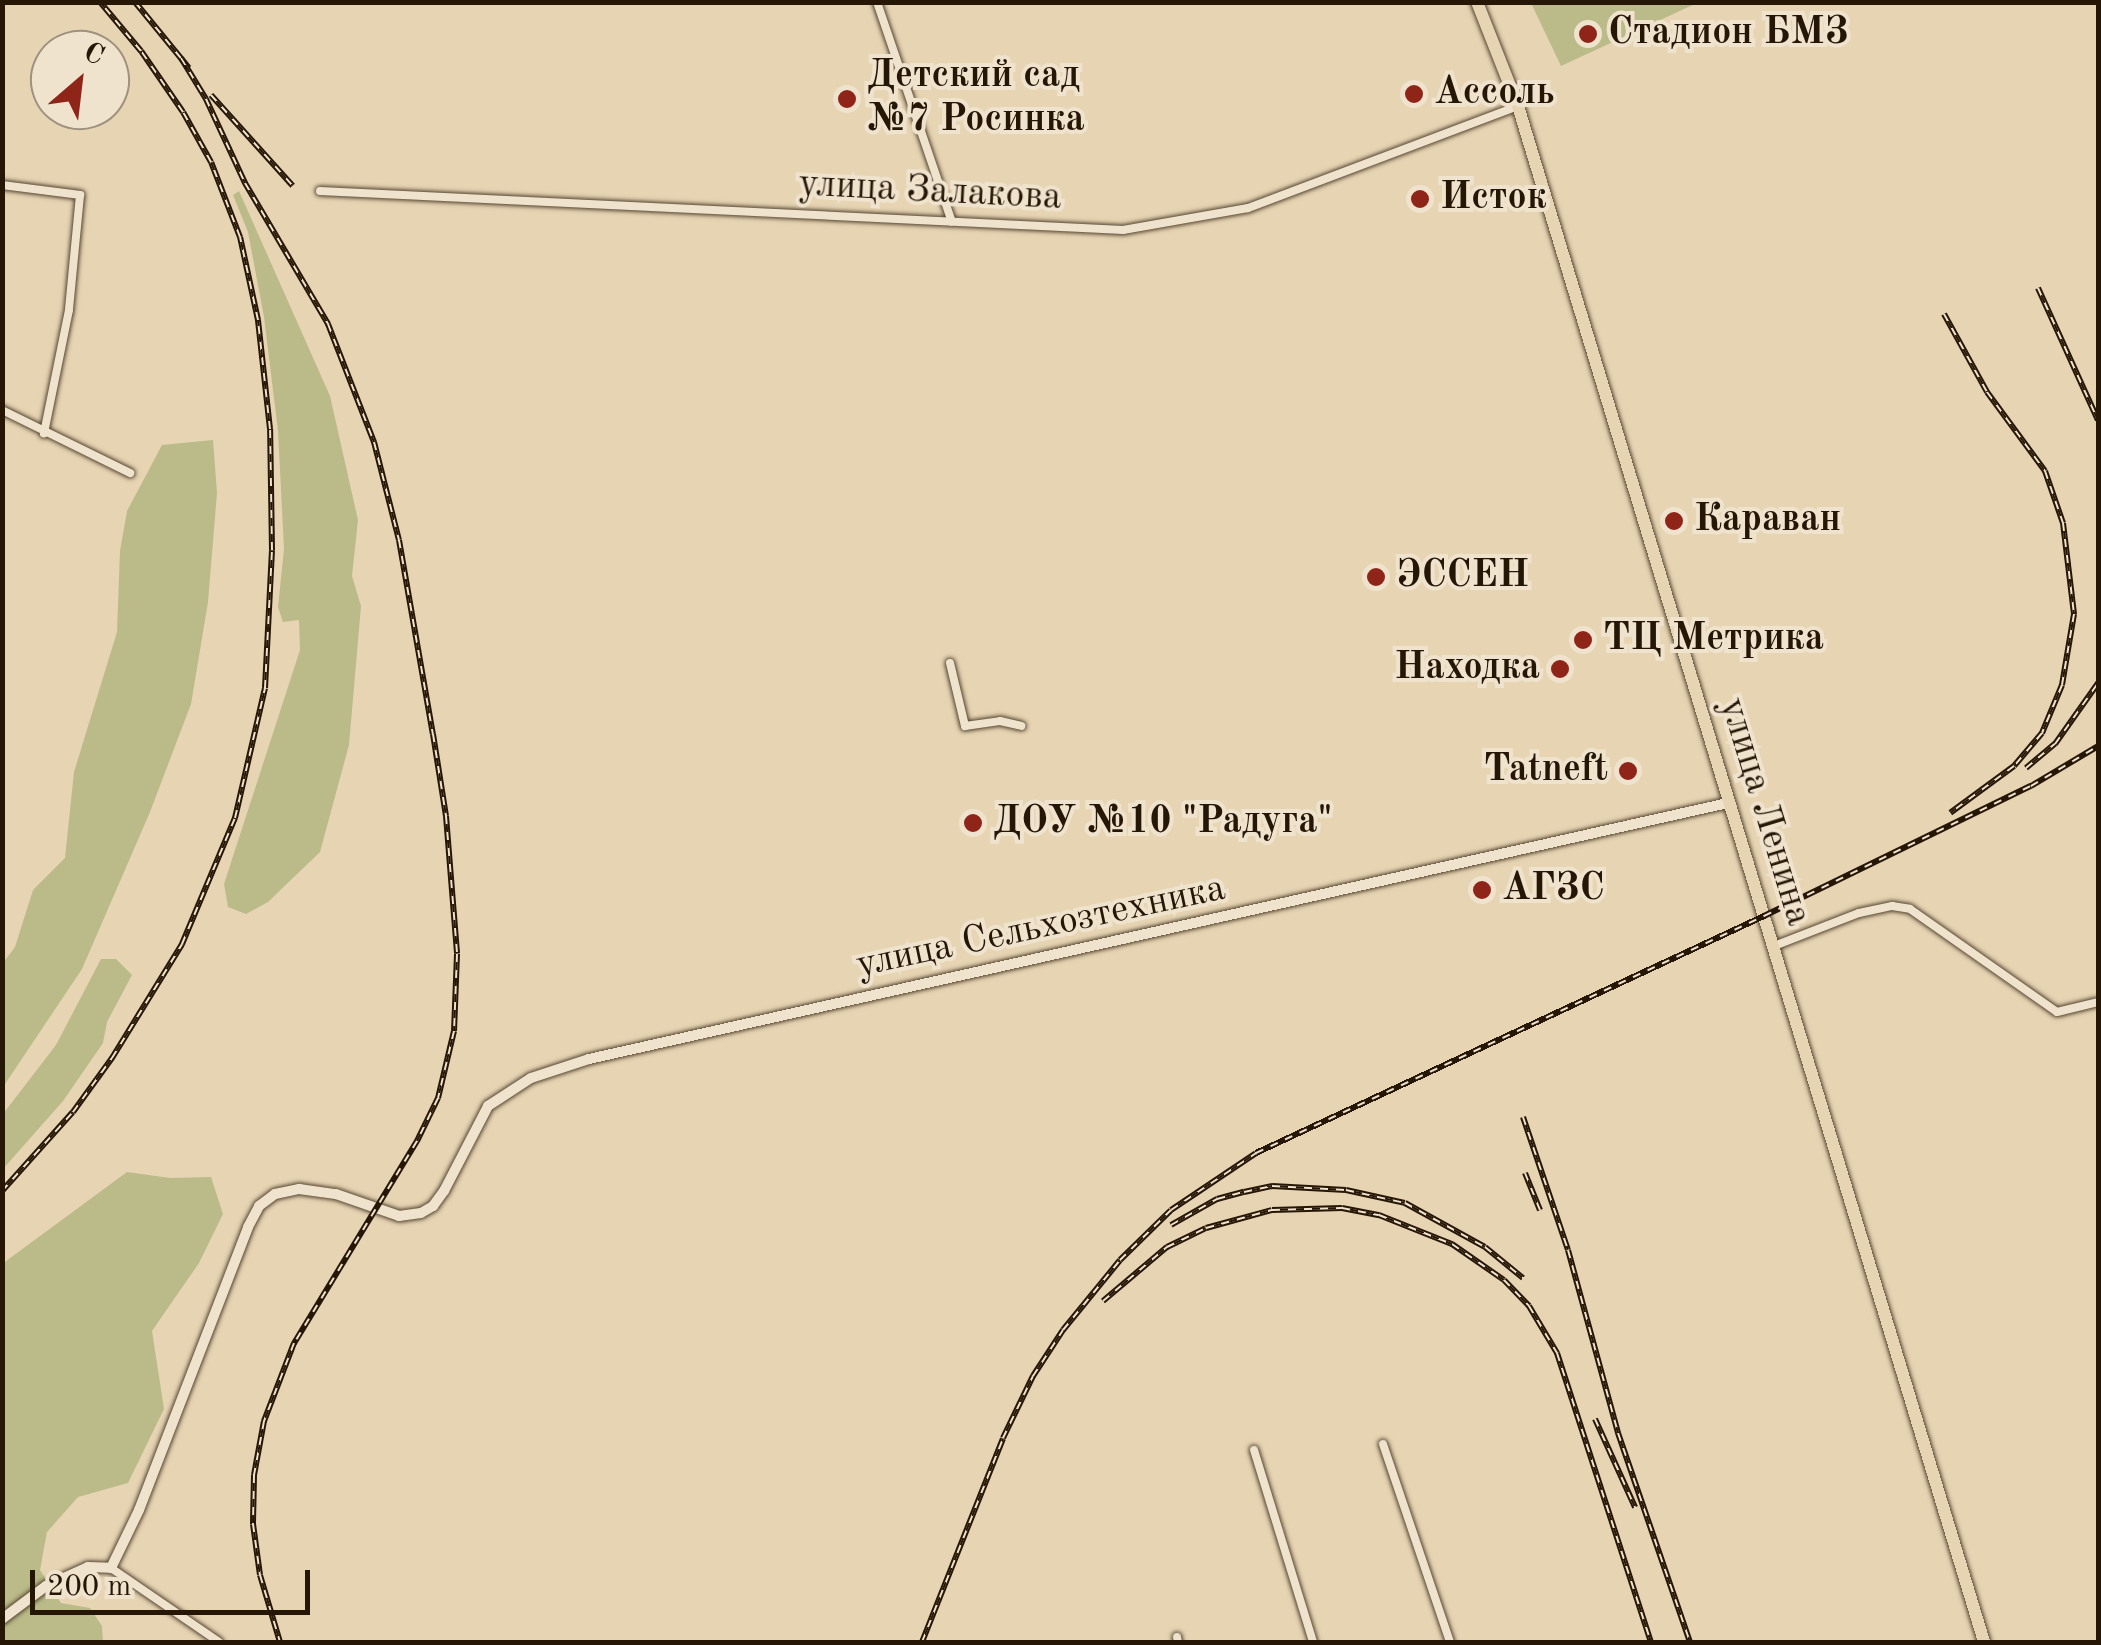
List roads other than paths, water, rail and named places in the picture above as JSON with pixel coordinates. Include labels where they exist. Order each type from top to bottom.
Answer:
[{"type":"main road","name":"улица Ленина","points":[[1477,2],[1518,106],[1984,1642]]},
{"type":"street","points":[[877,2],[952,222]]},
{"type":"street","name":"улица Залакова","points":[[320,190],[1123,230],[1248,208],[1518,106]]},
{"type":"street","points":[[2,185],[80,195],[69,310],[44,434]]},
{"type":"street","points":[[2,410],[130,473]]},
{"type":"street","points":[[950,663],[965,726],[1000,721],[1021,726]]},
{"type":"street","name":"улица Сельхозтехника","points":[[111,1568],[139,1510],[259,1206],[275,1194],[298,1189],[336,1194],[400,1216],[433,1206],[488,1106],[531,1078],[589,1059],[1728,803]]},
{"type":"street","points":[[1774,946],[1859,913],[1892,906],[1910,909],[2057,1012],[2098,1002]]},
{"type":"street","points":[[1383,1444],[1450,1642]]},
{"type":"street","points":[[1254,1450],[1313,1642]]},
{"type":"street","points":[[2,1619],[46,1586],[88,1567],[111,1568],[219,1642]]},
{"type":"railway","points":[[2,1191],[73,1112],[112,1058],[182,944],[235,818],[265,688],[272,550],[270,429],[258,320],[240,237],[211,162],[183,112],[141,51],[100,2]]},
{"type":"railway","points":[[135,2],[189,68]]},
{"type":"railway","points":[[181,58],[206,99],[245,183],[328,324],[374,442],[399,540],[433,734],[446,816],[457,954],[454,1031],[438,1098],[417,1141],[294,1343],[264,1421],[254,1475],[253,1524],[260,1575],[280,1642]]},
{"type":"railway","points":[[211,95],[293,186]]},
{"type":"railway","points":[[2038,288],[2098,420]]},
{"type":"railway","points":[[1944,314],[1987,392],[2045,471],[2063,523],[2074,614],[2062,685],[2042,733],[2014,766],[1950,813]]},
{"type":"railway","points":[[2026,768],[2055,744],[2098,683]]},
{"type":"railway","points":[[922,1642],[1003,1438],[1033,1376],[1063,1330],[1120,1260],[1171,1210],[1256,1153],[1764,916],[2031,786],[2098,746]]},
{"type":"railway","points":[[1523,1117],[1568,1250],[1618,1433],[1690,1642]]},
{"type":"railway","points":[[1525,1173],[1540,1210]]},
{"type":"railway","points":[[1171,1225],[1217,1199],[1272,1186],[1346,1190],[1405,1203],[1485,1247],[1523,1278]]},
{"type":"railway","points":[[1103,1301],[1167,1247],[1206,1228],[1272,1210],[1342,1208],[1379,1215],[1452,1244],[1504,1280],[1529,1306],[1557,1353],[1651,1642]]},
{"type":"railway","points":[[1595,1419],[1635,1507]]},
{"type":"place","name":"Стадион БМЗ","points":[[1588,34]]},
{"type":"place","name":"Ассоль","points":[[1414,94]]},
{"type":"place","name":"Детский сад №7 Росинка","points":[[847,99]]},
{"type":"place","name":"Исток","points":[[1420,199]]},
{"type":"place","name":"Караван","points":[[1674,521]]},
{"type":"place","name":"ЭССЕН","points":[[1376,577]]},
{"type":"place","name":"ТЦ Метрика","points":[[1583,640]]},
{"type":"place","name":"Находка","points":[[1560,669]]},
{"type":"place","name":"Tatneft","points":[[1628,771]]},
{"type":"place","name":"ДОУ №10 \"Радуга\"","points":[[973,823]]},
{"type":"place","name":"АГЗС","points":[[1482,890]]}]
